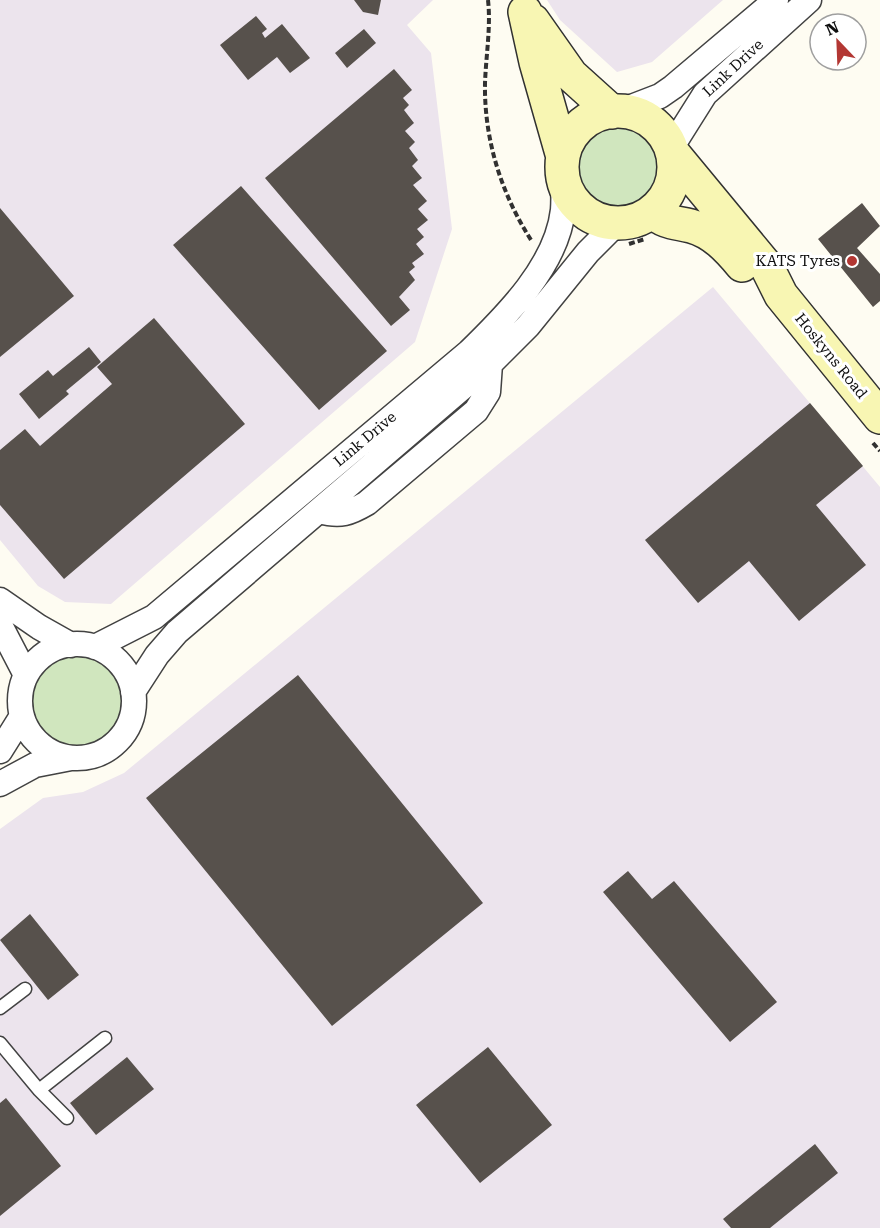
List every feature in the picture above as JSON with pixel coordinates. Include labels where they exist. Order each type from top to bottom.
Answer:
[{"type":"main road","points":[[522,6],[571,75],[617,112]]},
{"type":"main road","points":[[522,6],[536,62],[563,167],[571,198],[581,210],[617,236],[638,220],[655,224],[672,185],[675,169],[672,150],[662,131],[638,115],[617,112],[596,116],[581,125],[570,139],[563,167]]},
{"type":"main road","name":"Hoskyns Road","points":[[672,150],[767,267],[782,295],[876,430]]},
{"type":"main road","name":"Hoskyns Road","points":[[655,224],[690,226],[714,237],[752,278],[782,295]]},
{"type":"street","name":"Link Drive","points":[[617,112],[660,96],[673,87],[776,0]]},
{"type":"street","name":"Link Drive","points":[[672,150],[705,94],[809,0]]},
{"type":"street","name":"Link Drive","points":[[95,647],[154,617],[469,352],[494,327],[536,275],[554,242],[563,210],[563,167]]},
{"type":"street","name":"Link Drive","points":[[133,692],[157,655],[177,632],[490,364],[528,326],[588,252],[617,236]]},
{"type":"street","points":[[0,600],[39,627],[71,645]]},
{"type":"street","points":[[0,625],[26,675]]},
{"type":"street","points":[[0,784],[35,765],[74,758],[103,752],[119,739],[130,722],[133,692],[124,668],[111,655],[95,647],[71,645],[45,654],[26,675],[20,695],[22,716],[28,731],[44,748],[58,755],[74,758]]},
{"type":"street","points":[[0,751],[22,716]]},
{"type":"lane","points":[[0,1008],[25,988]]},
{"type":"lane","points":[[39,1090],[105,1038]]},
{"type":"lane","points":[[0,1043],[39,1090],[67,1118]]},
{"type":"path","points":[[488,0],[485,86],[491,146],[507,196],[533,242]]},
{"type":"path","points":[[617,236],[655,224]]},
{"type":"path","points":[[876,430],[880,451]]},
{"type":"shaded area","points":[[0,0],[433,0],[407,25],[431,53],[452,229],[415,342],[111,604],[65,602],[38,586],[0,540]]},
{"type":"shaded area","points":[[547,0],[723,0],[652,62],[617,72],[560,20]]},
{"type":"shaded area","points":[[713,287],[880,487],[880,1228],[0,1228],[0,829],[43,798],[83,792],[124,773]]},
{"type":"green space","points":[[618,121],[636,124],[651,134],[661,149],[664,167],[661,185],[651,200],[636,210],[618,213],[600,210],[585,200],[575,185],[572,167],[575,149],[585,134],[600,124]]},
{"type":"green space","points":[[68,656],[86,656],[102,663],[115,676],[122,692],[122,710],[115,726],[102,739],[86,746],[68,746],[52,739],[39,726],[32,710],[32,692],[39,676],[52,663]]},
{"type":"building","points":[[354,0],[381,0],[378,15],[363,12]]},
{"type":"building","points":[[256,16],[267,29],[262,33],[265,38],[282,24],[310,58],[290,73],[277,57],[248,80],[220,45]]},
{"type":"building","points":[[364,29],[376,43],[347,68],[335,53]]},
{"type":"building","points":[[394,69],[412,90],[403,98],[409,105],[404,110],[414,123],[405,131],[415,142],[409,148],[418,160],[412,166],[422,178],[413,185],[427,201],[418,209],[428,220],[417,229],[424,237],[416,244],[424,254],[412,263],[415,267],[409,272],[415,280],[399,297],[410,310],[391,326],[265,178]]},
{"type":"building","points":[[241,186],[387,351],[319,410],[173,245]]},
{"type":"building","name":"KATS Tyres","points":[[862,203],[880,226],[857,248],[880,274],[880,301],[873,307],[818,239]]},
{"type":"building","points":[[0,208],[74,296],[0,357]]},
{"type":"building","points":[[154,318],[245,424],[64,579],[0,505],[0,450],[25,429],[40,446],[112,384],[97,367]]},
{"type":"building","points":[[89,347],[101,362],[66,391],[69,394],[39,419],[19,394],[48,370],[53,376]]},
{"type":"building","points":[[810,403],[863,466],[816,505],[866,565],[799,621],[749,561],[698,603],[645,540]]},
{"type":"building","points":[[298,675],[483,903],[332,1026],[146,798]]},
{"type":"building","points":[[628,871],[652,899],[674,881],[777,1002],[730,1042],[603,892]]},
{"type":"building","points":[[30,914],[79,975],[48,1000],[0,940]]},
{"type":"building","points":[[488,1047],[552,1125],[480,1183],[416,1105]]},
{"type":"building","points":[[127,1057],[154,1089],[96,1135],[70,1103]]},
{"type":"building","points":[[6,1098],[61,1166],[0,1216],[0,1103]]},
{"type":"building","points":[[815,1144],[838,1173],[770,1228],[731,1228],[723,1219]]},
{"type":"place","name":"KATS Tyres","points":[[852,261]]}]
